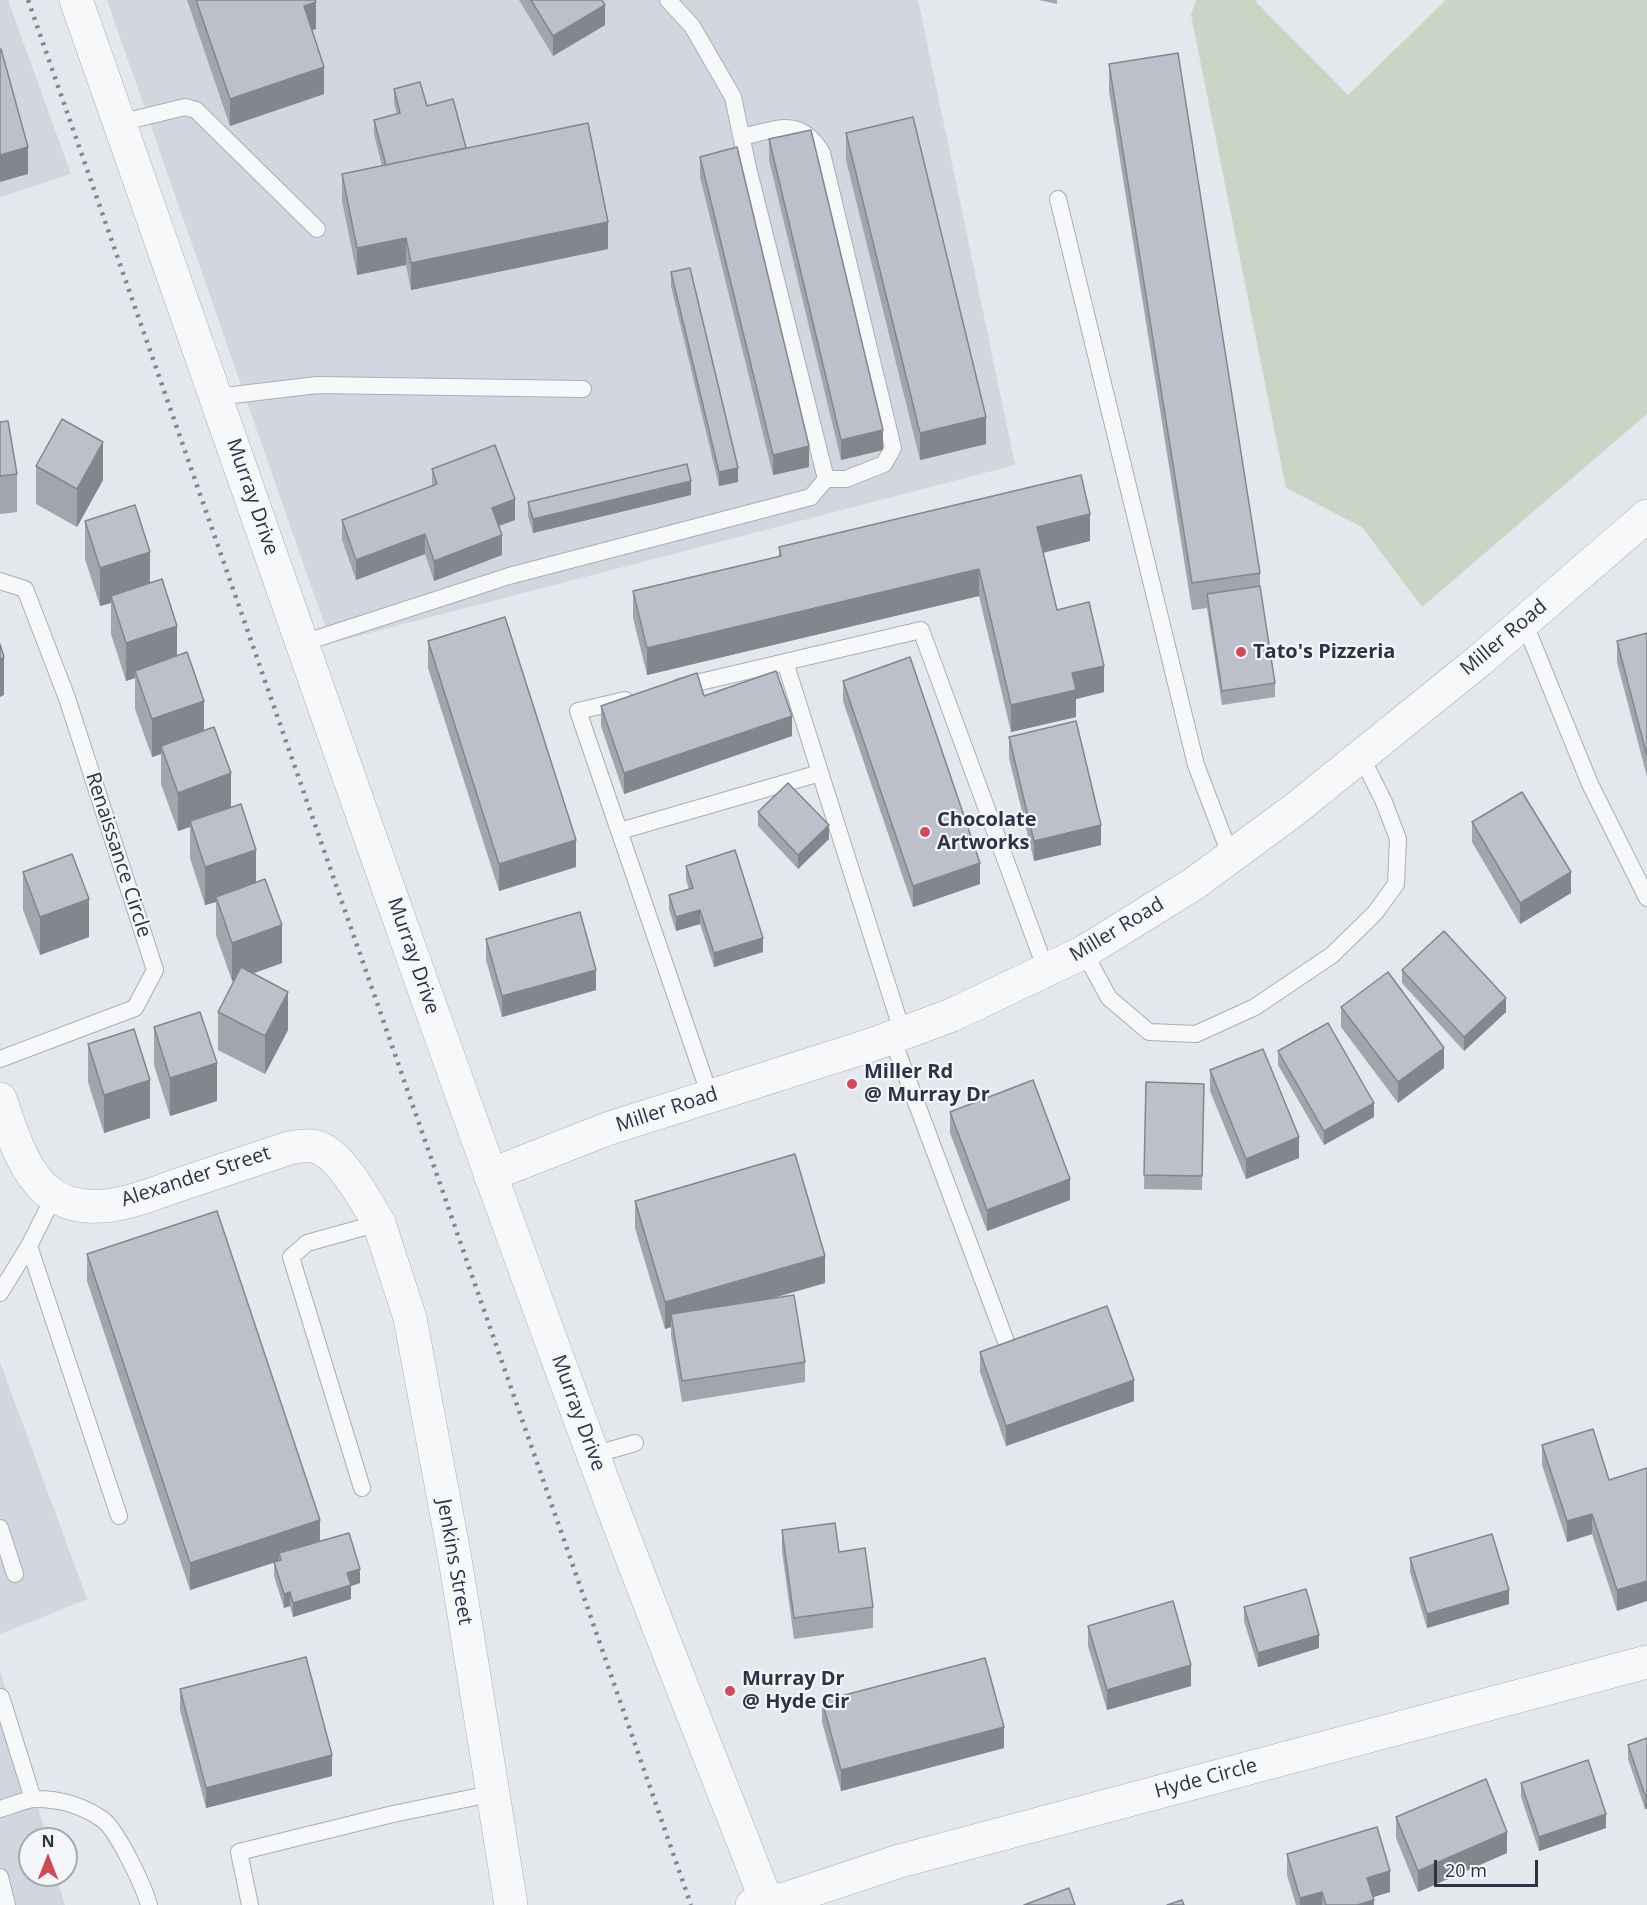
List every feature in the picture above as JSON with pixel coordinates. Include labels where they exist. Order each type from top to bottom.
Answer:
[{"type":"street","name":"Murray Drive","points":[[76,0],[490,1175],[763,1904]]},
{"type":"street","name":"Miller Road","points":[[490,1175],[607,1129],[897,1036],[952,1015],[1084,952],[1195,883],[1231,857],[1361,756],[1524,622],[1647,516]]},
{"type":"street","name":"Alexander Street","points":[[0,1099],[15,1140],[33,1174],[54,1196],[86,1206],[103,1206],[143,1197],[289,1148],[314,1145],[328,1153],[351,1178],[379,1223]]},
{"type":"street","name":"Jenkins Street","points":[[379,1223],[410,1318],[495,1793],[512,1905]]},
{"type":"street","name":"Hyde Circle","points":[[763,1904],[785,1899],[912,1857],[1647,1662]]},
{"type":"lane","points":[[668,0],[692,26],[733,97],[826,479]]},
{"type":"lane","points":[[120,123],[185,107],[196,110],[317,229]]},
{"type":"lane","points":[[303,643],[509,576],[811,496],[826,479],[846,479],[884,464],[892,448],[822,153],[813,138],[800,129],[783,127],[742,137]]},
{"type":"lane","points":[[1058,199],[1196,765],[1231,857]]},
{"type":"lane","points":[[216,397],[317,385],[583,389]]},
{"type":"lane","name":"Renaissance Circle","points":[[0,581],[25,589],[67,698],[155,970],[135,1008],[0,1059]]},
{"type":"lane","points":[[1524,622],[1590,784],[1647,898]]},
{"type":"lane","points":[[659,692],[921,630],[1046,970]]},
{"type":"lane","points":[[785,662],[897,1036],[1005,1339]]},
{"type":"lane","points":[[636,697],[578,711],[710,1096]]},
{"type":"lane","points":[[1084,952],[1109,999],[1149,1032],[1196,1034],[1255,1006],[1332,955],[1375,913],[1396,884],[1398,839],[1384,802],[1361,756]]},
{"type":"lane","points":[[620,831],[820,773]]},
{"type":"lane","points":[[0,1293],[29,1246],[54,1196]]},
{"type":"lane","points":[[362,1488],[291,1257],[307,1243],[379,1223]]},
{"type":"lane","points":[[29,1246],[120,1516]]},
{"type":"lane","points":[[593,1455],[635,1443]]},
{"type":"lane","points":[[0,1528],[15,1574]]},
{"type":"lane","points":[[1,1697],[33,1799]]},
{"type":"lane","points":[[250,1905],[239,1852],[393,1814],[495,1793]]},
{"type":"lane","points":[[0,1809],[33,1799],[66,1801],[104,1820],[146,1892],[149,1905]]},
{"type":"lane","points":[[0,1877],[7,1905]]},
{"type":"shaded area","points":[[0,0],[8,0],[71,174],[0,197]]},
{"type":"shaded area","points":[[107,0],[918,0],[1015,465],[331,643]]},
{"type":"shaded area","points":[[0,1362],[87,1599],[0,1634]]},
{"type":"shaded area","points":[[0,1670],[44,1827],[18,1827],[18,1887],[60,1887],[65,1905],[0,1905]]},
{"type":"green space","points":[[1196,0],[1257,0],[1256,2],[1348,95],[1446,0],[1647,0],[1647,414],[1422,607],[1362,527],[1286,488],[1191,15]]},
{"type":"building","points":[[196,0],[315,0],[316,2],[304,6],[324,67],[230,99]]},
{"type":"building","points":[[531,0],[602,0],[605,5],[553,36]]},
{"type":"building","points":[[0,49],[28,147],[0,155]]},
{"type":"building","points":[[1178,53],[1260,573],[1192,583],[1109,64]]},
{"type":"building","points":[[420,82],[427,106],[453,99],[466,148],[386,165],[374,120],[400,113],[394,89]]},
{"type":"building","points":[[913,117],[986,417],[920,433],[846,133]]},
{"type":"building","points":[[588,123],[608,222],[411,263],[406,238],[357,248],[342,174]]},
{"type":"building","points":[[811,130],[883,430],[841,440],[769,139]]},
{"type":"building","points":[[737,147],[809,446],[773,455],[700,157]]},
{"type":"building","points":[[690,268],[738,468],[719,472],[671,272]]},
{"type":"building","points":[[62,419],[103,442],[77,489],[36,466]]},
{"type":"building","points":[[8,421],[17,474],[0,476],[0,422]]},
{"type":"building","points":[[495,445],[515,499],[492,508],[502,535],[434,561],[425,534],[356,560],[342,520],[437,484],[432,469]]},
{"type":"building","points":[[687,464],[691,481],[533,519],[528,502]]},
{"type":"building","points":[[1081,475],[1090,514],[1037,527],[1057,610],[1089,602],[1104,666],[1072,673],[1076,690],[1011,705],[979,569],[647,648],[633,591],[781,556],[779,547]]},
{"type":"building","points":[[135,505],[150,552],[100,568],[85,521]]},
{"type":"building","points":[[162,579],[177,626],[126,643],[111,596]]},
{"type":"building","name":"Tato's Pizzeria","points":[[1260,586],[1275,683],[1222,691],[1207,594]]},
{"type":"building","points":[[505,617],[576,840],[499,864],[428,641]]},
{"type":"building","points":[[1647,633],[1647,756],[1617,641]]},
{"type":"building","points":[[0,644],[4,657],[0,659]]},
{"type":"building","points":[[187,652],[204,701],[152,719],[135,671]]},
{"type":"building","points":[[910,657],[980,863],[913,886],[843,681]]},
{"type":"building","points":[[776,671],[792,716],[624,773],[601,706],[697,673],[704,696]]},
{"type":"building","points":[[1076,721],[1101,825],[1034,841],[1009,737]]},
{"type":"building","points":[[214,727],[231,773],[178,793],[161,746]]},
{"type":"building","points":[[788,783],[829,825],[798,855],[758,812]]},
{"type":"building","points":[[1522,792],[1571,872],[1520,903],[1472,822]]},
{"type":"building","points":[[241,804],[256,850],[205,867],[190,821]]},
{"type":"building","points":[[735,850],[763,938],[714,953],[700,910],[676,917],[669,895],[693,888],[686,866]]},
{"type":"building","points":[[72,854],[89,899],[40,917],[23,872]]},
{"type":"building","points":[[265,879],[282,925],[232,943],[216,897]]},
{"type":"building","points":[[580,912],[596,970],[502,996],[486,939]]},
{"type":"building","points":[[1444,931],[1506,998],[1464,1037],[1402,970]]},
{"type":"building","points":[[241,967],[288,992],[265,1036],[218,1012]]},
{"type":"building","points":[[1388,972],[1444,1048],[1398,1082],[1341,1007]]},
{"type":"building","points":[[200,1012],[217,1063],[170,1078],[154,1027]]},
{"type":"building","points":[[1328,1023],[1374,1103],[1324,1131],[1278,1051]]},
{"type":"building","points":[[134,1029],[150,1080],[104,1095],[88,1044]]},
{"type":"building","points":[[1263,1049],[1299,1137],[1246,1159],[1210,1070]]},
{"type":"building","points":[[1033,1080],[1070,1179],[987,1210],[950,1112]]},
{"type":"building","points":[[1146,1082],[1204,1084],[1202,1176],[1144,1175]]},
{"type":"building","points":[[795,1154],[825,1256],[665,1302],[635,1201]]},
{"type":"building","points":[[217,1211],[320,1520],[190,1563],[87,1254]]},
{"type":"building","points":[[794,1295],[805,1362],[682,1381],[671,1314]]},
{"type":"building","points":[[1107,1306],[1134,1380],[1006,1426],[980,1352]]},
{"type":"building","points":[[1593,1429],[1609,1480],[1647,1468],[1647,1581],[1617,1590],[1592,1514],[1567,1521],[1542,1445]]},
{"type":"building","points":[[835,1523],[839,1552],[865,1548],[873,1607],[794,1618],[782,1530]]},
{"type":"building","points":[[349,1533],[360,1569],[347,1573],[351,1585],[293,1603],[290,1592],[284,1594],[274,1562],[281,1560],[279,1553]]},
{"type":"building","points":[[1492,1534],[1509,1590],[1427,1614],[1410,1558]]},
{"type":"building","points":[[1306,1589],[1319,1635],[1258,1653],[1244,1607]]},
{"type":"building","points":[[1173,1601],[1191,1665],[1107,1690],[1088,1626]]},
{"type":"building","points":[[306,1657],[332,1755],[206,1788],[180,1689]]},
{"type":"building","points":[[985,1658],[1004,1727],[841,1770],[822,1701]]},
{"type":"building","points":[[1647,1738],[1647,1795],[1645,1795],[1628,1745]]},
{"type":"building","points":[[1588,1760],[1606,1814],[1539,1837],[1521,1783]]},
{"type":"building","points":[[1486,1779],[1507,1832],[1418,1871],[1396,1817]]},
{"type":"building","points":[[1377,1827],[1390,1871],[1367,1878],[1374,1900],[1357,1905],[1326,1905],[1322,1892],[1300,1898],[1287,1854]]},
{"type":"building","points":[[1069,1888],[1075,1905],[1024,1905]]},
{"type":"building","points":[[1182,1900],[1184,1905],[1167,1905]]},
{"type":"railway","points":[[28,0],[691,1905]]},
{"type":"place","name":"Tato's Pizzeria","points":[[1241,652]]},
{"type":"place","name":"Chocolate Artworks","points":[[925,832]]},
{"type":"place","name":"Miller Rd @ Murray Dr","points":[[852,1084]]},
{"type":"place","name":"Murray Dr @ Hyde Cir","points":[[730,1691]]}]
